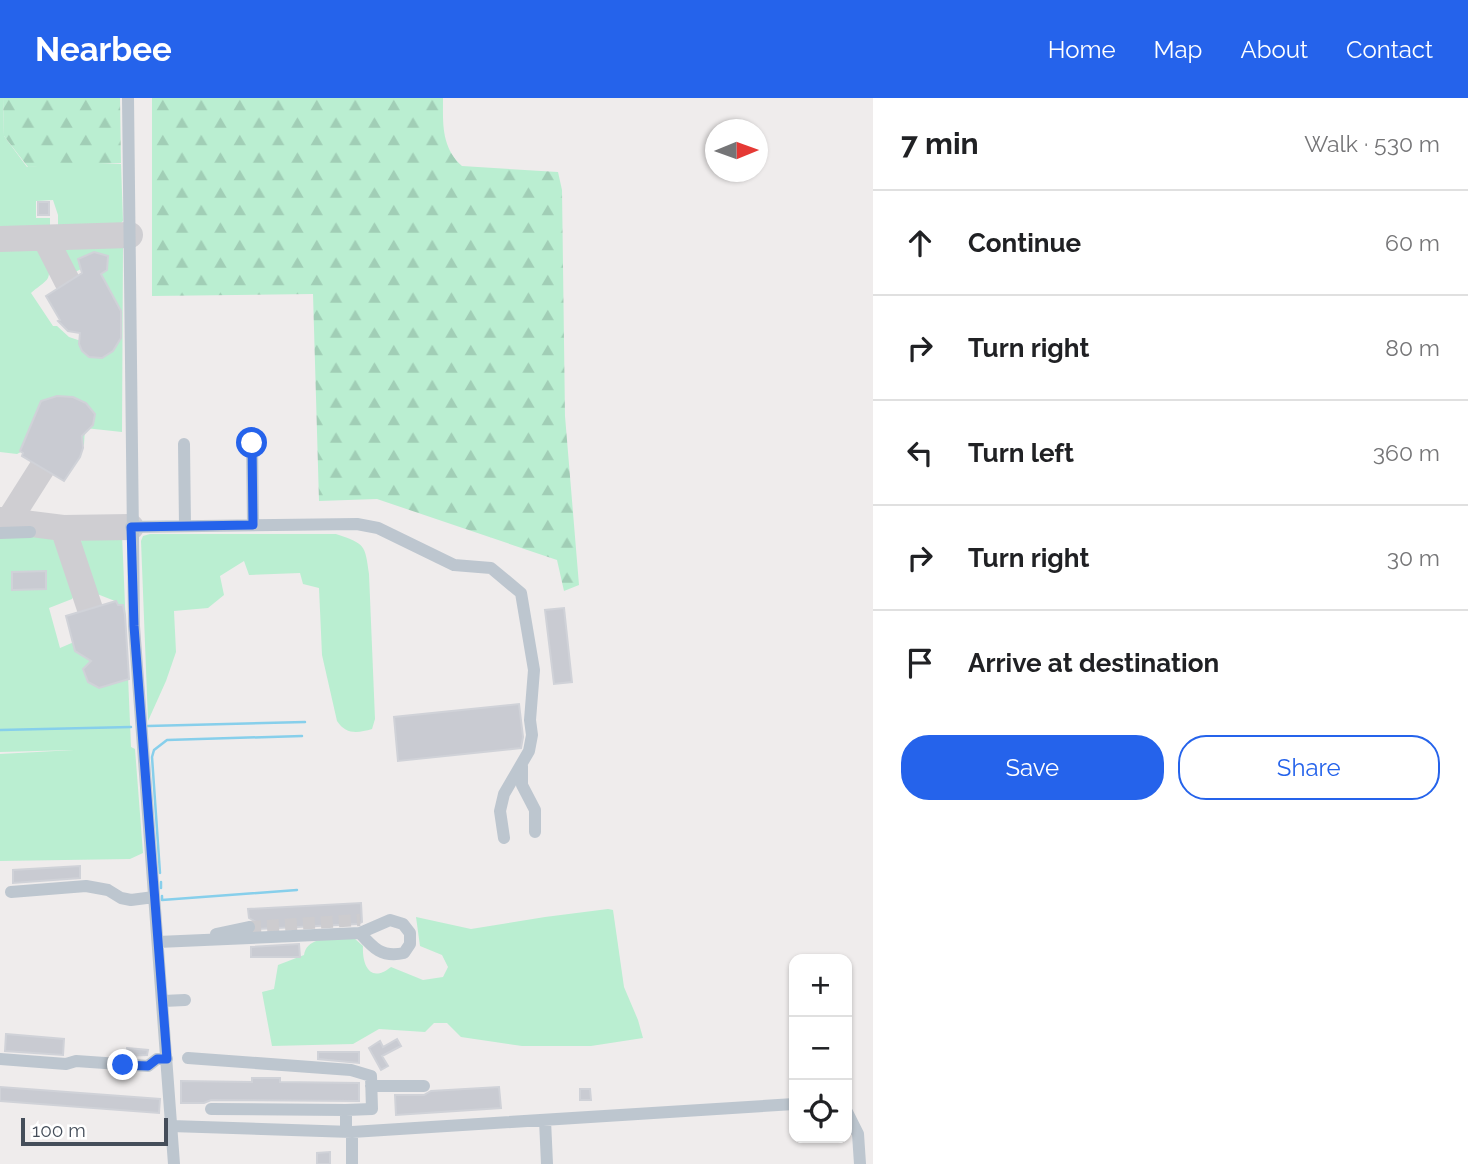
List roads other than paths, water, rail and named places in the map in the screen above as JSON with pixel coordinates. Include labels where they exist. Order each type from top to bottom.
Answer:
[{"type":"street","points":[[128,98],[134,626],[174,1164]]},
{"type":"street","points":[[252,443],[253,525]]},
{"type":"street","points":[[184,444],[185,526]]},
{"type":"street","points":[[131,527],[357,524],[378,528],[454,565],[491,568],[521,593],[534,670],[530,720],[532,735],[529,751],[504,794],[500,811],[504,838]]},
{"type":"street","points":[[0,533],[30,532]]},
{"type":"street","points":[[522,763],[522,785],[535,810],[536,832]]},
{"type":"street","points":[[11,891],[86,886],[108,890],[121,898],[131,900],[155,897]]},
{"type":"street","points":[[192,940],[249,927]]},
{"type":"street","points":[[158,942],[360,933]]},
{"type":"street","points":[[163,1001],[185,1000]]},
{"type":"street","points":[[188,1058],[351,1070],[371,1076],[372,1109],[211,1109]]},
{"type":"street","points":[[0,1059],[148,1066],[157,1059],[167,1059]]},
{"type":"street","points":[[371,1086],[424,1086]]},
{"type":"street","points":[[172,1126],[349,1132],[789,1104]]},
{"type":"street","points":[[346,1110],[352,1164]]},
{"type":"street","points":[[545,1120],[547,1164]]},
{"type":"street","points":[[852,1122],[858,1133],[860,1164]]},
{"type":"waterway","points":[[148,726],[305,722]]},
{"type":"waterway","points":[[0,730],[131,727]]},
{"type":"waterway","points":[[160,873],[152,757],[154,750],[167,740],[302,736]]},
{"type":"waterway","points":[[161,882],[161,888]]},
{"type":"waterway","points":[[162,896],[162,900],[297,890]]},
{"type":"tunnel","points":[[249,927],[360,920]]}]
